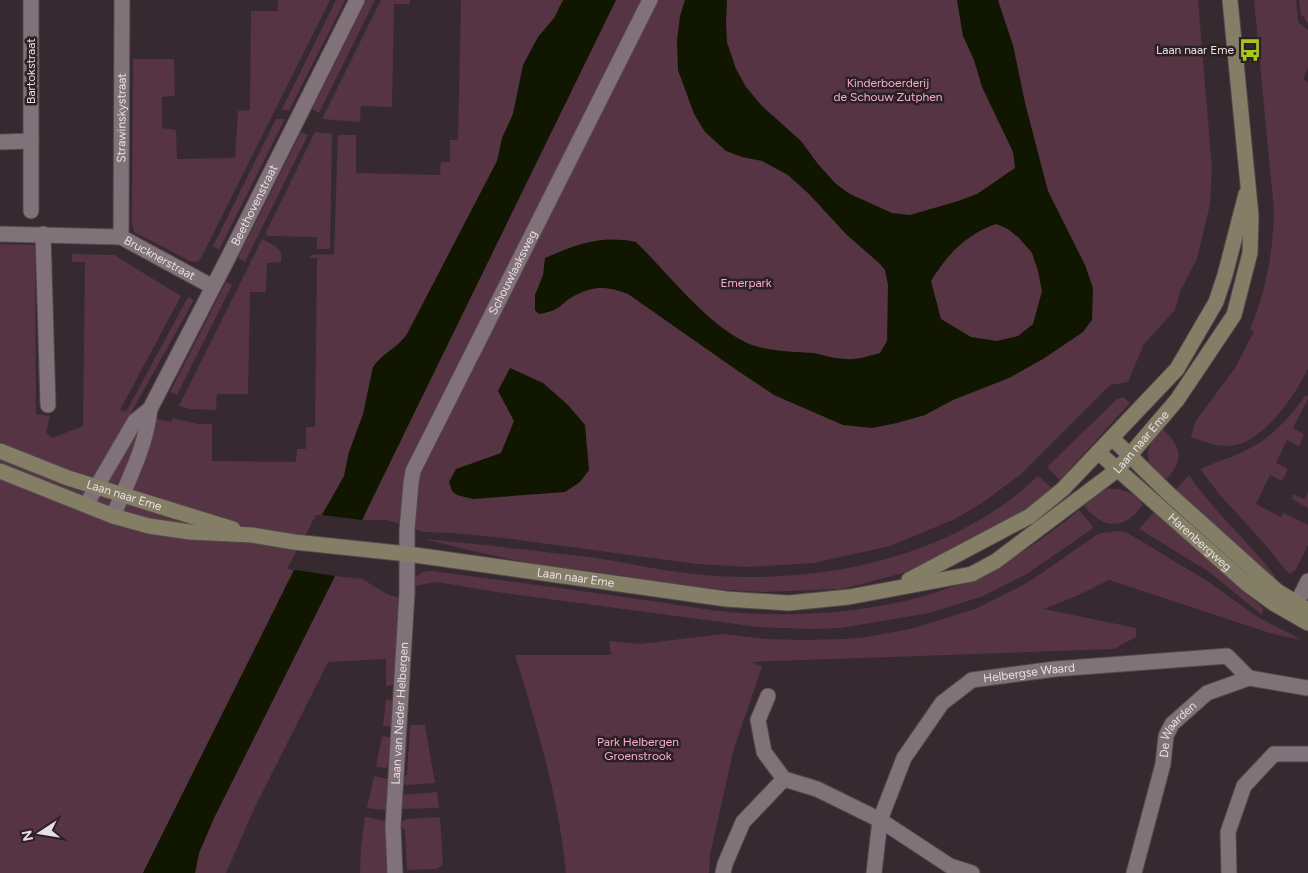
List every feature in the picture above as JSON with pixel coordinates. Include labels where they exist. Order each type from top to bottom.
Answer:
[{"type":"street","name":"Bartokstraat","points":[[31,0],[31,211]]},
{"type":"street","name":"Strawinskystraat","points":[[121,237],[122,0]]},
{"type":"street","name":"Beethovenstraat","points":[[113,516],[139,457],[148,426],[150,409],[357,0]]},
{"type":"street","name":"Schouwlaaksweg","points":[[408,554],[407,530],[414,470],[650,0]]},
{"type":"street","name":"Laan naar Eme","points":[[0,471],[113,516],[149,526],[190,532],[252,535],[312,544],[408,554],[735,600],[790,603],[849,597],[898,586],[972,574],[996,561],[1117,470],[1178,400],[1234,315],[1250,253],[1251,216],[1230,0]]},
{"type":"street","points":[[0,142],[31,141]]},
{"type":"street","name":"Laan naar Eme","points":[[898,586],[1030,516],[1063,489],[1177,369],[1216,302],[1226,275],[1248,186]]},
{"type":"street","name":"Brucknerstraat","points":[[0,234],[121,237],[213,287]]},
{"type":"street","points":[[43,234],[48,404]]},
{"type":"street","name":"Beethovenstraat","points":[[86,506],[135,421],[150,409]]},
{"type":"street","name":"Harenbergweg","points":[[1112,438],[1168,493],[1299,609],[1308,623]]},
{"type":"street","name":"Laan naar Eme","points":[[0,451],[68,478],[252,535]]},
{"type":"street","name":"Harenbergweg","points":[[1098,452],[1247,584],[1299,609]]},
{"type":"street","name":"Laan van Neder Helbergen","points":[[395,873],[393,826],[408,554]]},
{"type":"street","points":[[1299,609],[1308,581]]},
{"type":"street","name":"Helbergse Waard","points":[[874,873],[880,820],[904,758],[942,702],[972,680],[1055,669],[1227,656],[1249,678]]},
{"type":"street","name":"De Waarden","points":[[1134,873],[1163,764],[1166,736],[1172,724],[1207,692],[1249,678],[1308,688]]},
{"type":"street","points":[[768,696],[758,720],[764,752],[784,779],[817,788],[880,820],[950,866],[972,873]]},
{"type":"street","points":[[1228,873],[1228,832],[1244,786],[1274,754],[1308,754]]},
{"type":"street","points":[[724,873],[725,864],[743,822],[784,779]]},
{"type":"green space","points":[[278,0],[330,0],[200,260],[196,262],[190,261],[134,232],[132,224],[133,59],[174,59],[175,96],[162,97],[162,128],[176,130],[177,159],[235,158],[238,111],[250,110],[251,11],[278,11]]},
{"type":"green space","points":[[336,0],[345,0],[289,111],[282,109]]},
{"type":"green space","points":[[366,0],[375,0],[319,113],[312,109]]},
{"type":"green space","points":[[381,0],[410,0],[410,4],[394,4],[392,107],[361,106],[360,122],[322,119]]},
{"type":"green space","name":"Emerpark","points":[[461,0],[1198,0],[1212,169],[1210,204],[1197,259],[1180,292],[1175,310],[1144,344],[1128,382],[1110,385],[1020,475],[982,503],[955,519],[890,546],[814,563],[748,567],[696,564],[504,538],[423,532],[387,520],[362,520],[365,516],[325,509],[322,515],[316,515],[287,569],[294,570],[143,873],[0,873],[0,244],[35,245],[36,414],[50,416],[46,432],[52,438],[83,426],[85,262],[72,262],[72,254],[114,255],[181,296],[120,410],[126,412],[188,297],[194,300],[131,413],[171,422],[173,418],[198,424],[212,424],[212,461],[296,462],[297,449],[306,449],[306,427],[315,427],[317,258],[310,258],[311,255],[334,254],[338,135],[356,135],[356,173],[440,175],[441,162],[450,162],[450,140],[458,140]]},
{"type":"green space","points":[[1254,0],[1296,0],[1298,22],[1308,30],[1308,68],[1303,79],[1308,82],[1308,369],[1286,405],[1265,428],[1241,443],[1219,446],[1191,437],[1195,422],[1235,368],[1254,331],[1250,329],[1264,286],[1270,257],[1273,226],[1274,211]]},
{"type":"green space","points":[[1299,0],[1308,0],[1308,23],[1304,16],[1301,16]]},
{"type":"green space","points":[[276,119],[285,119],[219,250],[213,246]]},
{"type":"green space","points":[[301,132],[308,135],[245,262],[238,258]]},
{"type":"green space","points":[[315,132],[332,134],[330,249],[317,249],[317,237],[268,236],[265,234]]},
{"type":"green space","points":[[262,239],[279,250],[281,262],[267,263],[266,292],[250,292],[248,394],[217,394],[216,410],[190,409],[179,406]]},
{"type":"green space","points":[[226,282],[232,285],[177,395],[170,392]]},
{"type":"green space","points":[[1306,395],[1308,399],[1293,428],[1304,434],[1299,446],[1287,440],[1276,463],[1288,469],[1282,481],[1270,475],[1256,504],[1281,517],[1284,513],[1308,525],[1308,545],[1295,571],[1289,574],[1220,495],[1200,469],[1241,453],[1262,441],[1282,423]]},
{"type":"green space","points":[[1123,397],[1130,403],[1060,480],[1047,467],[1117,399]]},
{"type":"green space","points":[[1162,428],[1174,442],[1178,454],[1176,466],[1165,481],[1152,468],[1148,456],[1151,443]]},
{"type":"green space","points":[[1189,475],[1209,501],[1275,576],[1274,581],[1174,491]]},
{"type":"green space","points":[[1038,476],[1052,488],[1038,502],[1007,523],[911,571],[842,589],[761,592],[714,589],[577,569],[549,567],[424,539],[581,556],[686,573],[732,577],[826,572],[873,562],[919,548],[962,530],[1002,505]]},
{"type":"green space","points":[[1107,489],[1117,489],[1132,494],[1143,505],[1129,519],[1122,523],[1107,523],[1092,514],[1084,506],[1095,495]]},
{"type":"green space","points":[[1308,492],[1308,508],[1292,499],[1293,494],[1304,499]]},
{"type":"green space","points":[[1079,510],[1093,526],[1092,529],[1027,574],[981,597],[929,613],[841,628],[758,627],[497,592],[437,582],[414,586],[415,579],[419,574],[432,571],[729,612],[801,614],[862,609],[893,604],[922,596],[978,576],[1031,546]]},
{"type":"green space","points":[[1154,512],[1263,608],[1262,615],[1208,571],[1139,529]]},
{"type":"green space","name":"Park Helbergen Groenstrook","points":[[1126,532],[1209,582],[1256,616],[1302,640],[1273,634],[1109,580],[1044,609],[1136,628],[1136,637],[1114,649],[751,662],[762,667],[734,748],[710,855],[709,873],[566,873],[553,790],[515,655],[611,655],[609,641],[640,644],[723,634],[766,639],[846,639],[910,629],[975,609],[1030,581],[1095,536],[1101,533]]},
{"type":"green space","points":[[335,576],[362,579],[389,595],[401,598],[395,685],[386,686],[386,659],[328,662],[253,811],[226,873],[195,873],[199,853],[214,818]]},
{"type":"green space","points":[[386,699],[394,701],[392,726],[383,726]]},
{"type":"green space","points":[[410,725],[425,725],[435,783],[406,785],[401,783],[401,779],[407,775]]},
{"type":"green space","points":[[382,736],[392,738],[390,766],[385,768],[376,767]]},
{"type":"green space","points":[[374,776],[388,779],[387,808],[384,810],[367,808]]},
{"type":"green space","points":[[437,792],[439,808],[401,808],[402,795]]},
{"type":"green space","points":[[365,817],[387,821],[390,873],[360,873]]},
{"type":"green space","points":[[440,817],[443,865],[436,869],[407,870],[405,830],[400,823],[406,819]]},
{"type":"shaded area","points":[[563,0],[616,0],[362,520],[322,515],[344,476],[349,452],[363,414],[373,367],[407,334],[497,161],[502,138],[513,114],[523,65],[538,37],[554,18]]},
{"type":"shaded area","points":[[685,0],[727,0],[727,42],[736,69],[746,87],[762,106],[801,141],[836,184],[850,194],[892,213],[910,215],[977,194],[1015,168],[1013,152],[982,87],[974,60],[963,36],[957,0],[998,0],[1013,45],[1025,103],[1048,191],[1085,265],[1093,288],[1092,320],[1083,332],[1043,359],[1009,378],[953,400],[925,415],[872,428],[843,425],[774,395],[628,294],[603,288],[591,289],[572,297],[552,311],[539,314],[535,310],[535,295],[543,275],[545,258],[589,242],[623,240],[636,242],[706,314],[721,327],[752,345],[774,350],[813,353],[850,359],[863,358],[880,353],[887,341],[888,285],[885,270],[880,264],[846,234],[809,194],[788,175],[762,161],[726,151],[705,132],[694,114],[678,70],[677,41],[680,16]],"holes":[[[996,224],[1008,229],[1032,253],[1038,271],[1042,291],[1033,324],[1018,336],[997,341],[971,337],[941,319],[931,281],[944,262],[966,240],[985,228]]]},
{"type":"shaded area","points":[[510,368],[543,383],[568,405],[585,425],[589,470],[580,482],[565,492],[473,499],[457,495],[452,491],[449,482],[456,469],[501,453],[514,421],[498,391]]},
{"type":"shaded area","points":[[294,570],[335,576],[214,818],[199,853],[195,873],[143,873]]},
{"type":"place","name":"Laan naar Eme","points":[[1250,50]]},
{"type":"park label","name":"Kinderboerderij de Schouw Zutphen","points":[[888,90]]}]
